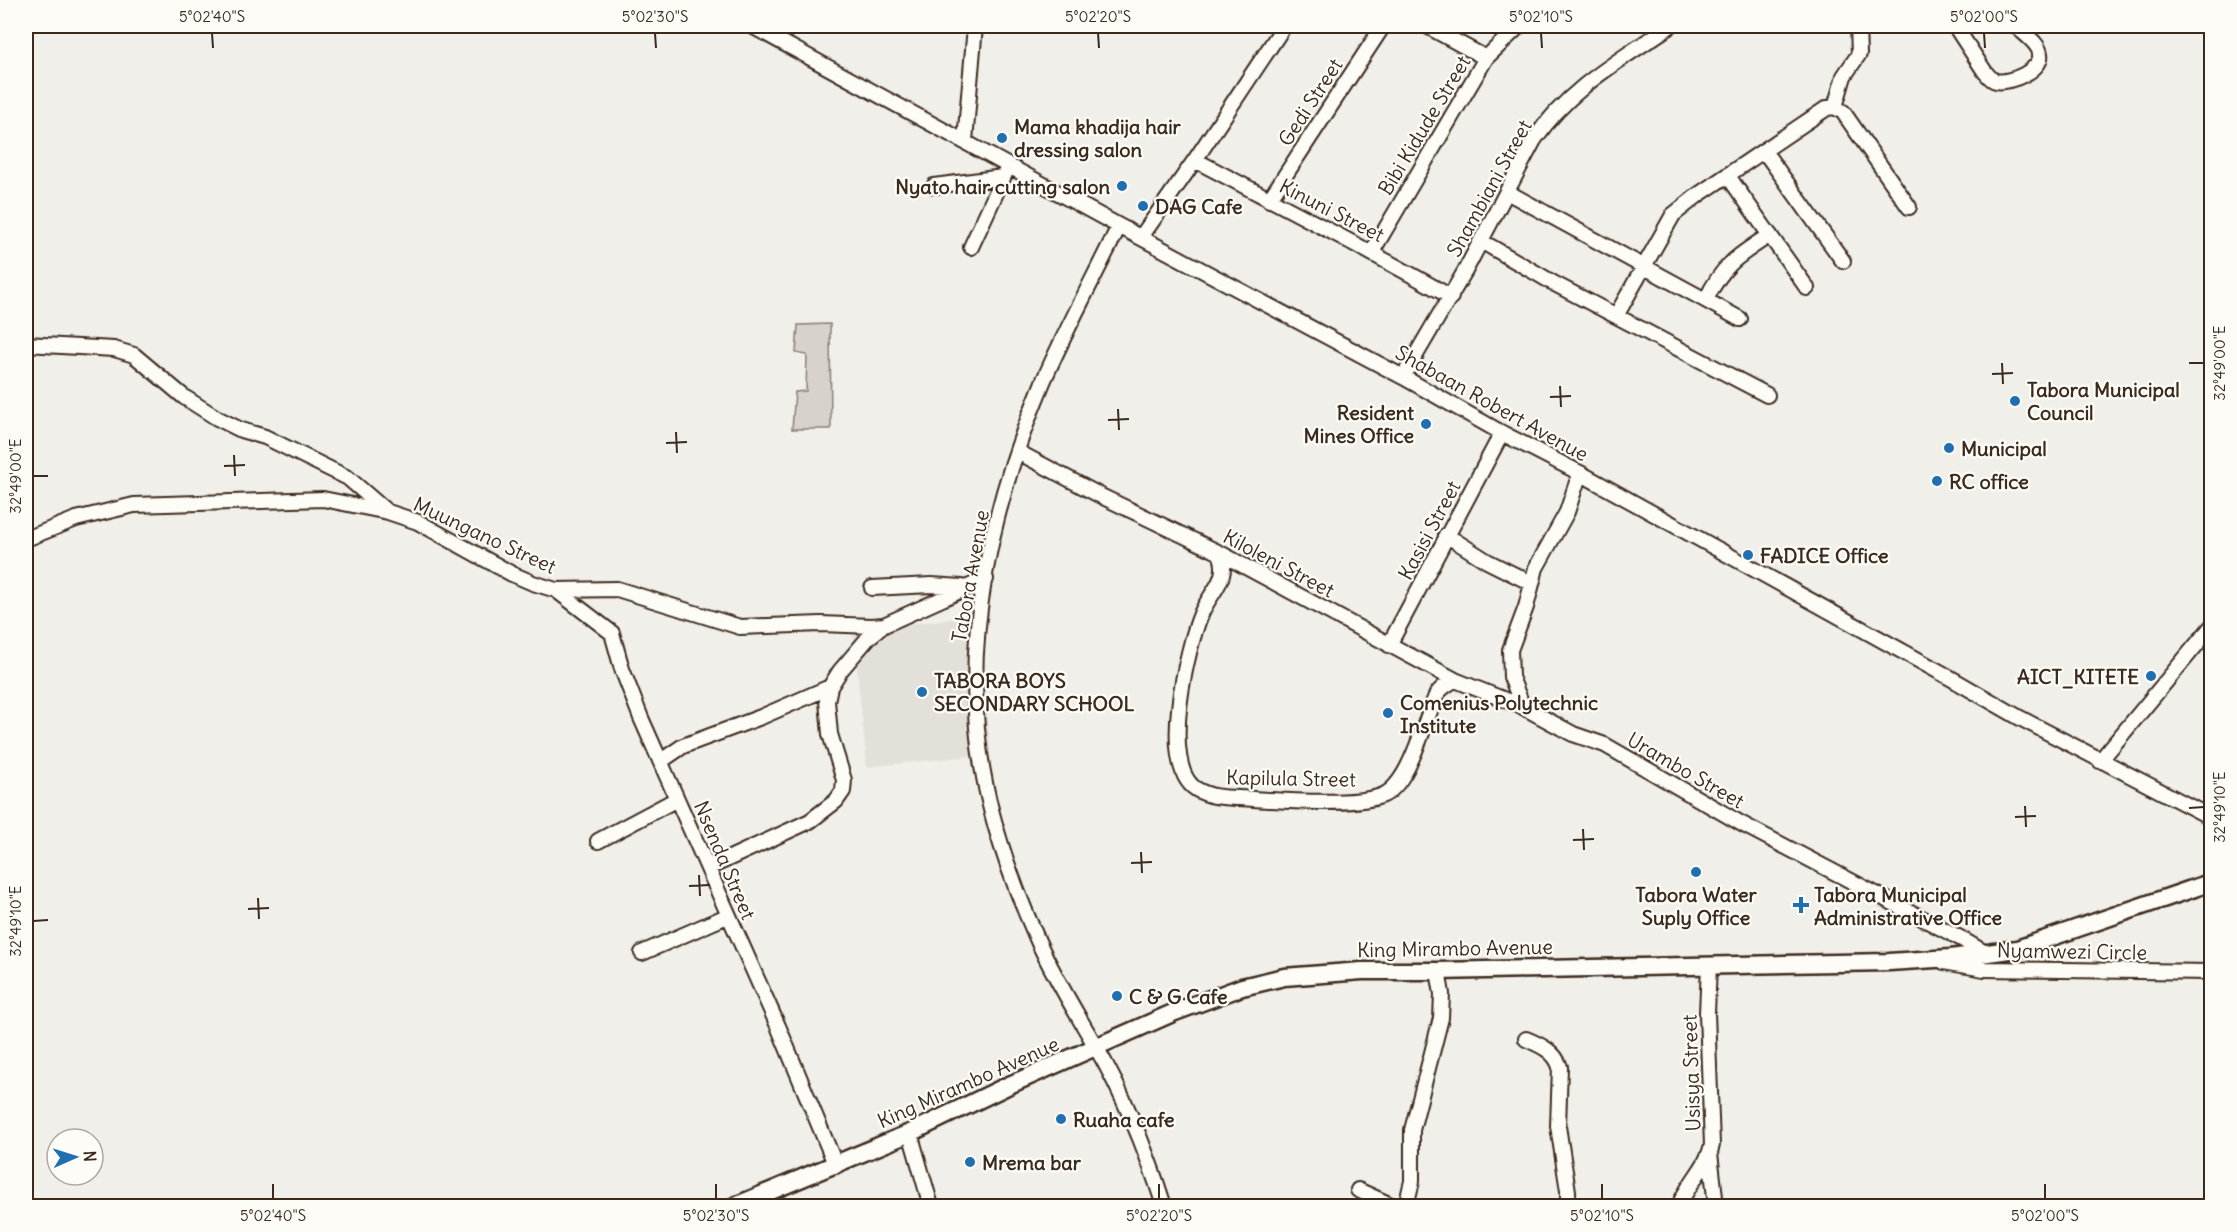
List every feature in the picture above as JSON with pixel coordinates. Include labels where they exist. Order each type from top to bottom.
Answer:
[{"type":"main road","name":"King Mirambo Avenue","points":[[735,1206],[836,1166],[1007,1086],[1175,1012],[1242,987],[1284,976],[1362,971],[1933,959],[1986,954],[2017,949],[2211,882]]},
{"type":"street","name":"Shabaan Robert Avenue","points":[[752,26],[965,141],[1006,171],[1141,237],[1403,377],[2020,718],[2211,818]]},
{"type":"street","points":[[965,141],[975,26]]},
{"type":"street","points":[[1141,237],[1284,26]]},
{"type":"street","name":"Gedi Street","points":[[1269,200],[1383,26]]},
{"type":"street","points":[[1427,26],[1486,58]]},
{"type":"street","name":"Bibi Kidude Street","points":[[1372,252],[1486,58],[1519,26]]},
{"type":"street","name":"Shambiani Street","points":[[1403,377],[1451,297],[1534,140],[1555,112],[1600,73],[1670,26]]},
{"type":"street","points":[[1835,107],[1844,76],[1859,54],[1858,26]]},
{"type":"street","points":[[1955,26],[1985,72],[1992,79],[2000,81],[2024,74],[2040,60],[2041,55],[2036,45],[2016,26]]},
{"type":"street","points":[[1616,316],[1672,215],[1827,108],[1835,107],[1843,112],[1909,207]]},
{"type":"street","points":[[1764,151],[1843,261]]},
{"type":"street","name":"Kinuni Street","points":[[1195,160],[1372,252],[1451,297]]},
{"type":"street","points":[[934,186],[1006,171]]},
{"type":"street","points":[[971,247],[1006,171]]},
{"type":"street","points":[[1728,176],[1807,288]]},
{"type":"street","points":[[1507,192],[1740,319]]},
{"type":"street","name":"Tabora Avenue","points":[[1119,226],[1044,379],[1018,452],[992,544],[976,652],[975,682],[979,740],[988,799],[1004,855],[1038,942],[1058,983],[1096,1048],[1139,1137],[1164,1206]]},
{"type":"street","points":[[1706,300],[1720,273],[1730,262],[1770,235]]},
{"type":"street","points":[[1481,241],[1555,284],[1767,395]]},
{"type":"street","name":"Muungano Street","points":[[26,344],[114,349],[128,352],[184,397],[217,418],[241,430],[265,437],[348,478],[387,512]]},
{"type":"street","name":"Kasisi Street","points":[[1389,645],[1502,433]]},
{"type":"street","name":"Kiloleni Street","points":[[1018,452],[1101,496],[1220,553],[1455,681],[1523,707]]},
{"type":"street","points":[[1523,707],[1511,677],[1510,650],[1526,607],[1536,568],[1567,512],[1580,473]]},
{"type":"street","name":"Muungano Street","points":[[26,538],[76,519],[134,505],[312,498],[345,502],[427,525],[512,574],[556,590],[617,589],[740,627],[821,624],[884,625]]},
{"type":"street","points":[[1446,535],[1487,561],[1531,583]]},
{"type":"street","points":[[1220,553],[1223,561],[1222,581],[1251,571]]},
{"type":"street","name":"Muungano Street","points":[[830,687],[858,650],[884,625],[986,579]]},
{"type":"street","name":"Kapilula Street","points":[[1222,581],[1201,614],[1188,651],[1178,717],[1180,760],[1186,777],[1194,788],[1208,794],[1273,800],[1350,801],[1384,795],[1394,789],[1425,728],[1437,695],[1434,669]]},
{"type":"street","points":[[872,588],[931,585],[967,587]]},
{"type":"street","name":"Nsenda Street","points":[[556,590],[612,633],[622,669],[727,916],[778,1026],[836,1166]]},
{"type":"street","points":[[2100,760],[2211,626]]},
{"type":"street","points":[[1437,695],[1455,681]]},
{"type":"street","points":[[661,761],[683,746],[761,717],[830,687]]},
{"type":"street","points":[[708,868],[810,821],[836,801],[843,791],[844,780],[827,715],[830,687]]},
{"type":"street","name":"Urambo Street","points":[[1523,707],[1573,734],[1605,745],[1742,824],[1960,938],[1986,954]]},
{"type":"street","points":[[598,841],[677,799]]},
{"type":"street","points":[[642,953],[727,916]]},
{"type":"street","name":"Nyamwezi Circle","points":[[1933,959],[1984,969],[2211,972]]},
{"type":"street","name":"Usisya Street","points":[[1679,1206],[1688,1187],[1710,1153],[1713,1137],[1707,1013],[1709,964]]},
{"type":"street","points":[[1406,1206],[1412,1181],[1412,1130],[1441,1018],[1442,994],[1438,971]]},
{"type":"street","points":[[1526,1039],[1552,1053],[1560,1067],[1558,1126],[1568,1191],[1568,1206]]},
{"type":"street","points":[[910,1133],[931,1206]]},
{"type":"street","points":[[1710,1153],[1716,1206]]},
{"type":"street","points":[[1358,1190],[1393,1206]]},
{"type":"shaded area","points":[[830,324],[831,429],[792,429],[795,392],[806,391],[807,355],[796,353],[798,325]]},
{"type":"shaded area","name":"TABORA BOYS SECONDARY SCHOOL","points":[[977,616],[991,754],[867,767],[853,630]]},
{"type":"place","name":"Mama khadija hair dressing salon","points":[[1002,138]]},
{"type":"place","name":"Nyato hair cutting salon","points":[[1122,186]]},
{"type":"place","name":"DAG Cafe","points":[[1143,206]]},
{"type":"place","name":"Tabora Municipal Council","points":[[2015,401]]},
{"type":"place","name":"Resident Mines Office","points":[[1426,424]]},
{"type":"place","name":"Municipal","points":[[1949,448]]},
{"type":"place","name":"RC office","points":[[1937,481]]},
{"type":"place","name":"FADICE Office","points":[[1748,555]]},
{"type":"place","name":"AICT_KITETE","points":[[2151,676]]},
{"type":"place","name":"TABORA BOYS SECONDARY SCHOOL","points":[[922,692]]},
{"type":"place","name":"Comenius Polytechnic Institute","points":[[1388,713]]},
{"type":"place","name":"Tabora Water Suply Office","points":[[1696,872]]},
{"type":"place","name":"Tabora Municipal Administrative Office","points":[[1801,905]]},
{"type":"place","name":"C & G Cafe","points":[[1117,996]]},
{"type":"place","name":"Ruaha cafe","points":[[1061,1119]]},
{"type":"place","name":"Mrema bar","points":[[970,1162]]}]
